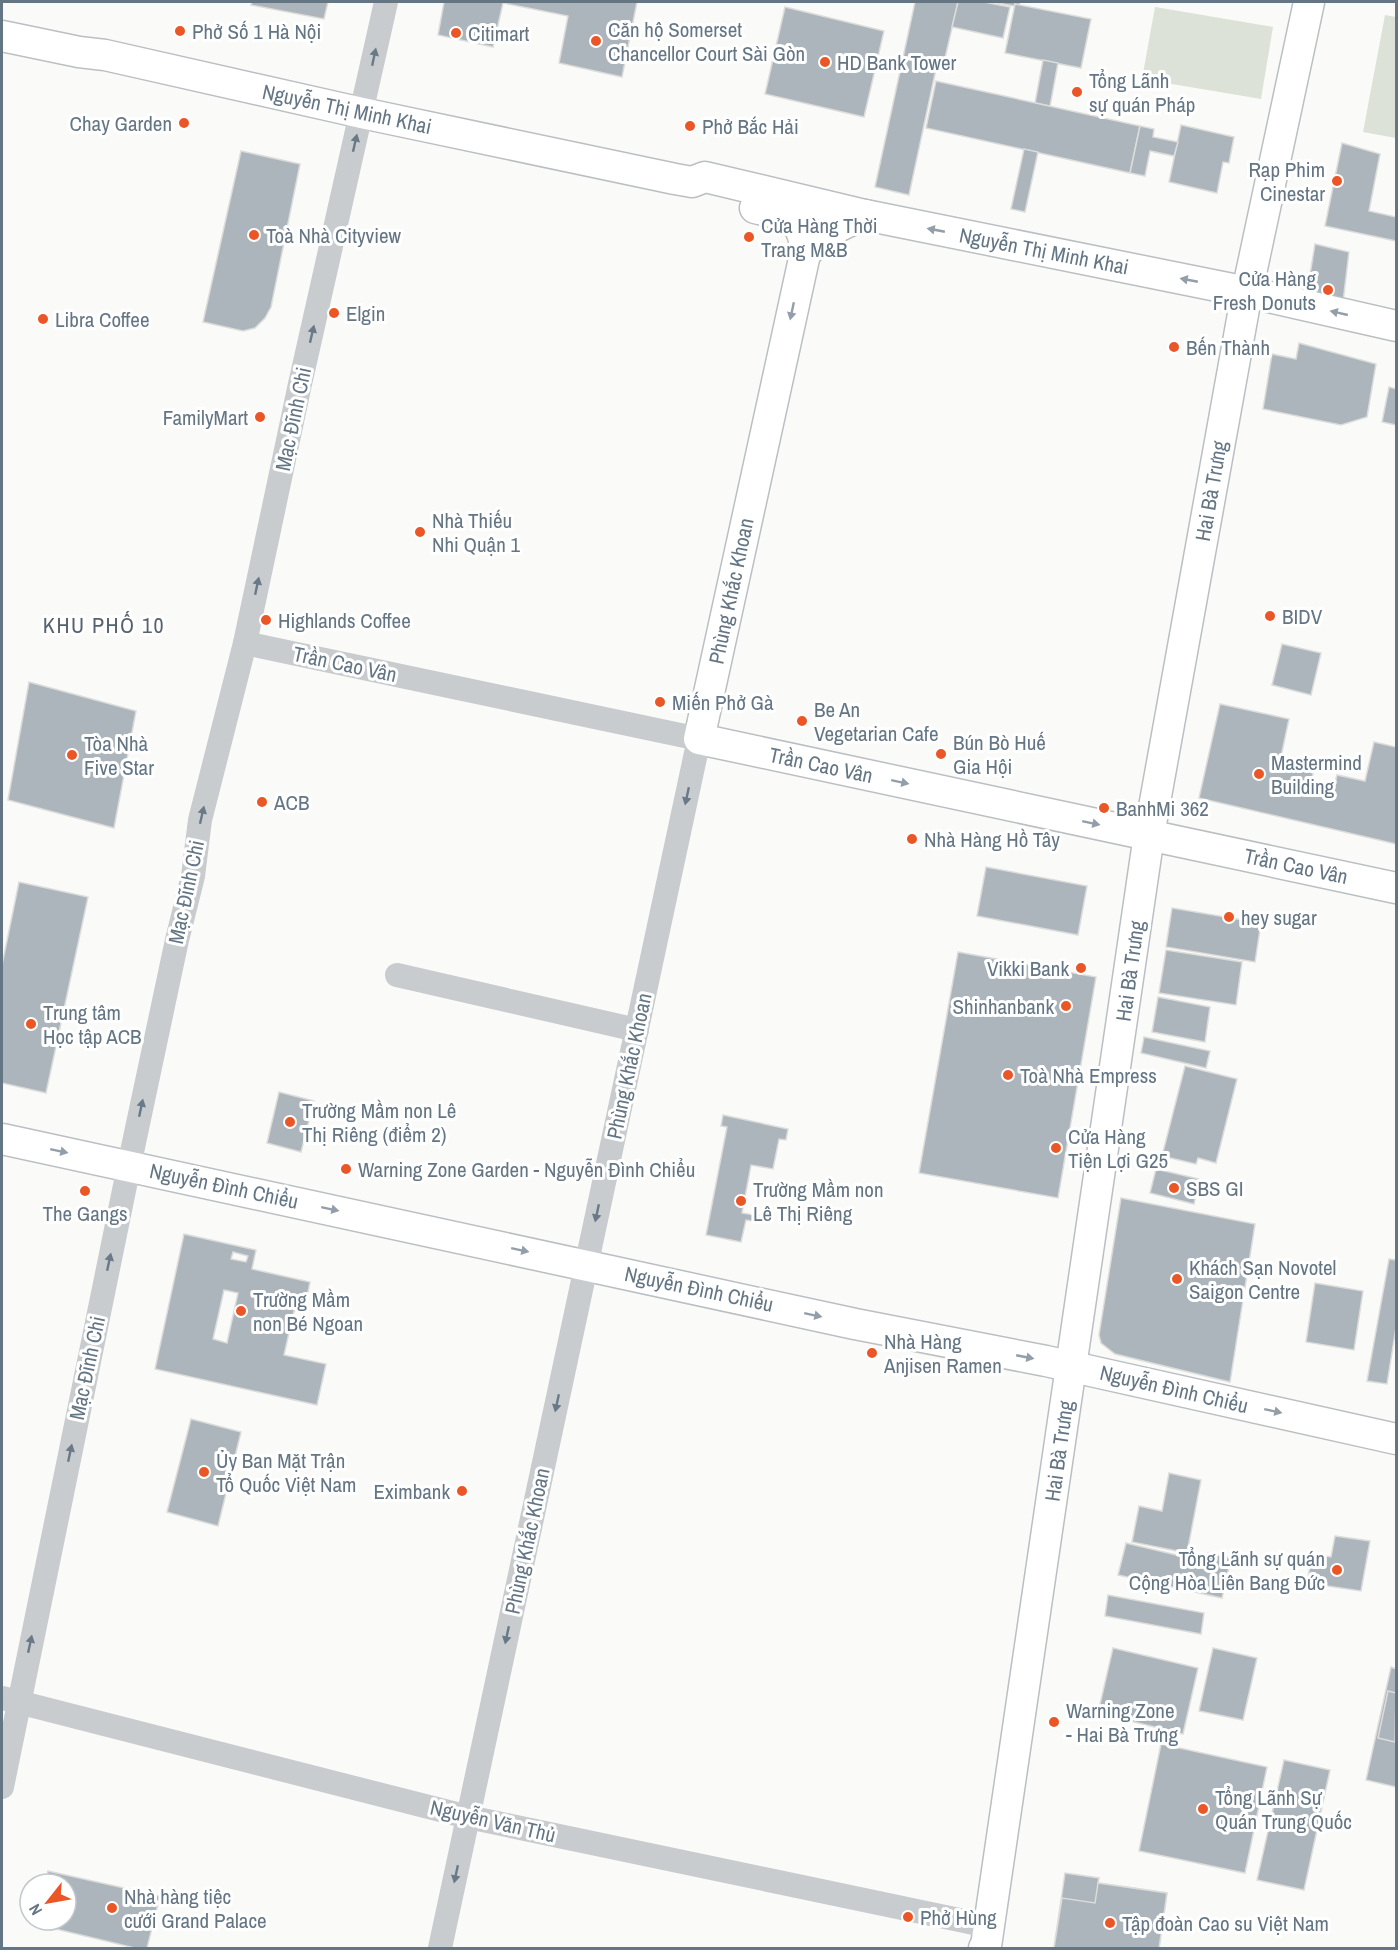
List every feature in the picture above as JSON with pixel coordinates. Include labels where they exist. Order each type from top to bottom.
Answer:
[{"type":"main road","name":"Hai Bà Trưng","points":[[986,1942],[1073,1366],[1149,835],[1247,292],[1309,2]]},
{"type":"main road","name":"Nguyễn Thị Minh Khai","points":[[2,36],[692,182],[705,177],[865,215],[1247,292],[1396,326]]},
{"type":"main road","name":"Nguyễn Thị Minh Khai","points":[[692,182],[701,195],[790,216],[800,227],[805,241],[805,254]]},
{"type":"main road","points":[[805,254],[832,229],[865,215]]},
{"type":"main road","name":"Phùng Khắc Khoan","points":[[699,739],[805,254]]},
{"type":"main road","name":"Trần Cao Vân","points":[[699,739],[1396,888]]},
{"type":"main road","name":"Nguyễn Đình Chiểu","points":[[2,1139],[855,1324],[1073,1366],[1396,1438]]},
{"type":"street","name":"Mạc Đĩnh Chi","points":[[2,1787],[10,1700],[193,876],[201,820],[245,643],[300,384],[386,2]]},
{"type":"street","name":"Trần Cao Vân","points":[[245,643],[699,739]]},
{"type":"street","name":"Phùng Khắc Khoan","points":[[440,1948],[699,739]]},
{"type":"street","points":[[397,975],[637,1030]]},
{"type":"street","name":"Nguyễn Văn Thủ","points":[[10,1700],[468,1817],[986,1942]]},
{"type":"shaded area","points":[[1155,7],[1273,27],[1261,99],[1142,79]]},
{"type":"shaded area","points":[[1385,15],[1396,17],[1396,138],[1363,132]]},
{"type":"building","points":[[252,2],[328,2],[324,19],[251,5]]},
{"type":"building","name":"Căn hộ Somerset Chancellor Court Sài Gòn","points":[[444,2],[637,2],[622,77],[559,63],[568,16],[503,3],[493,47],[438,35]]},
{"type":"building","points":[[915,2],[958,2],[942,71],[936,69],[909,195],[875,187]]},
{"type":"building","points":[[958,2],[984,2],[1010,7],[1003,38],[952,27]]},
{"type":"building","points":[[992,2],[1020,2],[1019,5],[1014,6]]},
{"type":"building","points":[[1015,4],[1091,19],[1081,68],[1005,53]]},
{"type":"building","name":"HD Bank Tower","points":[[785,7],[884,31],[864,117],[765,94]]},
{"type":"building","points":[[1043,60],[1058,63],[1050,106],[1035,103]]},
{"type":"building","points":[[936,81],[1140,126],[1130,173],[926,128]]},
{"type":"building","points":[[1181,125],[1234,137],[1229,163],[1223,162],[1217,193],[1169,182]]},
{"type":"building","points":[[1140,126],[1154,129],[1153,137],[1178,142],[1174,156],[1150,151],[1145,176],[1130,173]]},
{"type":"building","points":[[1342,143],[1380,154],[1369,211],[1396,217],[1396,241],[1325,226]]},
{"type":"building","points":[[1024,149],[1038,152],[1025,212],[1011,209]]},
{"type":"building","name":"Toà Nhà Cityview","points":[[241,151],[300,164],[271,307],[265,318],[255,328],[243,331],[203,322]]},
{"type":"building","points":[[1315,244],[1349,252],[1342,310],[1311,298],[1308,287]]},
{"type":"building","points":[[1299,343],[1376,364],[1367,417],[1341,425],[1263,409],[1272,354],[1296,359]]},
{"type":"building","points":[[1389,387],[1396,389],[1396,425],[1382,422]]},
{"type":"building","points":[[1282,644],[1321,653],[1311,695],[1272,685]]},
{"type":"building","name":"Tòa Nhà Five Star","points":[[29,682],[136,711],[114,828],[8,800]]},
{"type":"building","name":"Mastermind Building","points":[[1220,704],[1289,719],[1279,766],[1313,773],[1309,793],[1331,799],[1337,775],[1365,781],[1374,742],[1396,747],[1396,844],[1199,798]]},
{"type":"building","points":[[986,867],[1087,886],[1078,935],[977,916]]},
{"type":"building","name":"Trung tâm Học tập ACB","points":[[19,882],[88,897],[46,1093],[2,1083],[2,965]]},
{"type":"building","points":[[1172,908],[1261,923],[1255,962],[1166,947]]},
{"type":"building","points":[[1166,950],[1242,962],[1236,1005],[1159,993]]},
{"type":"building","name":"Toà Nhà Empress","points":[[958,952],[1096,977],[1058,1198],[919,1173]]},
{"type":"building","points":[[1158,997],[1210,1007],[1205,1042],[1152,1032]]},
{"type":"building","points":[[1144,1037],[1210,1051],[1206,1068],[1141,1053]]},
{"type":"building","points":[[1185,1066],[1237,1079],[1216,1163],[1198,1158],[1196,1164],[1162,1156]]},
{"type":"building","name":"Trường Mầm non Lê Thị Riêng (điểm 2)","points":[[279,1092],[314,1101],[301,1152],[267,1143]]},
{"type":"building","points":[[723,1115],[788,1129],[786,1140],[779,1139],[773,1169],[751,1165],[742,1213],[760,1216],[758,1222],[746,1220],[741,1242],[706,1235],[727,1127],[721,1126]]},
{"type":"building","name":"SBS GI","points":[[1156,1169],[1199,1179],[1194,1204],[1150,1193]]},
{"type":"building","name":"Khách Sạn Novotel Saigon Centre","points":[[1121,1198],[1255,1224],[1230,1382],[1115,1354],[1101,1343],[1099,1335]]},
{"type":"building","points":[[184,1234],[256,1250],[252,1269],[310,1282],[304,1313],[294,1311],[284,1355],[326,1364],[317,1405],[155,1369]],"holes":[[[233,1252],[248,1256],[246,1262],[231,1259]],[[224,1290],[238,1293],[227,1343],[213,1339]]]},
{"type":"building","points":[[1389,1259],[1396,1260],[1396,1327],[1387,1384],[1367,1381]]},
{"type":"building","points":[[1315,1283],[1363,1291],[1354,1350],[1306,1342]]},
{"type":"building","name":"Ủy Ban Mặt Trận Tổ Quốc Việt Nam","points":[[191,1419],[241,1432],[218,1526],[167,1512]]},
{"type":"building","points":[[1169,1473],[1201,1480],[1187,1553],[1132,1542],[1139,1506],[1162,1511]]},
{"type":"building","name":"Tổng Lãnh sự quán Cộng Hòa Liên Bang Ðức","points":[[1335,1536],[1370,1541],[1361,1591],[1307,1583],[1312,1554],[1331,1557]]},
{"type":"building","points":[[1126,1543],[1206,1562],[1208,1553],[1231,1558],[1222,1598],[1118,1575]]},
{"type":"building","points":[[1108,1595],[1204,1613],[1201,1634],[1105,1616]]},
{"type":"building","points":[[1113,1648],[1198,1668],[1183,1734],[1098,1713]]},
{"type":"building","points":[[1213,1648],[1257,1658],[1243,1720],[1199,1711]]},
{"type":"building","points":[[1391,1667],[1396,1669],[1396,1787],[1366,1780]]},
{"type":"building","points":[[1388,1691],[1396,1693],[1395,1742],[1378,1738]]},
{"type":"building","name":"Tổng Lãnh Sự Quán Trung Quốc","points":[[1161,1744],[1267,1767],[1245,1873],[1139,1851]]},
{"type":"building","points":[[1284,1760],[1330,1770],[1304,1890],[1257,1880]]},
{"type":"building","name":"Tập đoàn Cao su Việt Nam","points":[[1065,1873],[1099,1878],[1098,1883],[1167,1893],[1159,1948],[1054,1948]]},
{"type":"building","name":"Nhà hàng tiệc cưới Grand Palace","points":[[78,1878],[160,1896],[147,1948],[135,1948],[68,1932],[78,1932]]},
{"type":"building","name":"Tập đoàn Cao su Việt Nam","points":[[1098,1883],[1167,1893],[1159,1948],[1054,1948],[1062,1898],[1095,1903]]},
{"type":"place","name":"Phở Số 1 Hà Nội","points":[[180,31]]},
{"type":"place","name":"Citimart","points":[[456,33]]},
{"type":"place","name":"Căn hộ Somerset Chancellor Court Sài Gòn","points":[[596,41]]},
{"type":"place","name":"HD Bank Tower","points":[[825,62]]},
{"type":"place","name":"Tổng Lãnh sự quán Pháp","points":[[1077,92]]},
{"type":"place","name":"Chay Garden","points":[[184,123]]},
{"type":"place","name":"Phở Bắc Hải","points":[[690,126]]},
{"type":"place","name":"Rạp Phim Cinestar","points":[[1337,181]]},
{"type":"place","name":"Toà Nhà Cityview","points":[[254,235]]},
{"type":"place","name":"Cửa Hàng Thời Trang M&B","points":[[749,237]]},
{"type":"place","name":"Cửa Hàng Fresh Donuts","points":[[1328,290]]},
{"type":"place","name":"Elgin","points":[[334,313]]},
{"type":"place","name":"Libra Coffee","points":[[43,319]]},
{"type":"place","name":"Bến Thành","points":[[1174,347]]},
{"type":"place","name":"FamilyMart","points":[[260,417]]},
{"type":"place","name":"Nhà Thiếu Nhi Quận 1","points":[[420,532]]},
{"type":"place","name":"BIDV","points":[[1270,616]]},
{"type":"place","name":"Highlands Coffee","points":[[266,620]]},
{"type":"place","name":"Miến Phở Gà","points":[[660,702]]},
{"type":"place","name":"Be An Vegetarian Cafe","points":[[802,721]]},
{"type":"place","name":"Bún Bò Huế Gia Hội","points":[[941,754]]},
{"type":"place","name":"Tòa Nhà Five Star","points":[[72,755]]},
{"type":"place","name":"Mastermind Building","points":[[1259,774]]},
{"type":"place","name":"ACB","points":[[262,802]]},
{"type":"place","name":"BanhMi 362","points":[[1104,808]]},
{"type":"place","name":"Nhà Hàng Hồ Tây","points":[[912,839]]},
{"type":"place","name":"hey sugar","points":[[1229,917]]},
{"type":"place","name":"Vikki Bank","points":[[1081,968]]},
{"type":"place","name":"Shinhanbank","points":[[1066,1006]]},
{"type":"place","name":"Trung tâm Học tập ACB","points":[[31,1024]]},
{"type":"place","name":"Toà Nhà Empress","points":[[1008,1075]]},
{"type":"place","name":"Trường Mầm non Lê Thị Riêng (điểm 2)","points":[[290,1122]]},
{"type":"place","name":"Cửa Hàng Tiện Lợi G25","points":[[1056,1148]]},
{"type":"place","name":"Warning Zone Garden - Nguyễn Đình Chiểu","points":[[346,1169]]},
{"type":"place","name":"SBS GI","points":[[1174,1188]]},
{"type":"place","name":"The Gangs","points":[[85,1191]]},
{"type":"place","name":"Trường Mầm non Lê Thị Riêng","points":[[741,1201]]},
{"type":"place","name":"Khách Sạn Novotel Saigon Centre","points":[[1177,1279]]},
{"type":"place","name":"Trường Mầm non Bé Ngoan","points":[[241,1311]]},
{"type":"place","name":"Nhà Hàng Anjisen Ramen","points":[[872,1353]]},
{"type":"place","name":"Ủy Ban Mặt Trận Tổ Quốc Việt Nam","points":[[204,1472]]},
{"type":"place","name":"Eximbank","points":[[462,1491]]},
{"type":"place","name":"Tổng Lãnh sự quán Cộng Hòa Liên Bang Ðức","points":[[1337,1570]]},
{"type":"place","name":"Warning Zone - Hai Bà Trưng","points":[[1054,1722]]},
{"type":"place","name":"Tổng Lãnh Sự Quán Trung Quốc","points":[[1203,1809]]},
{"type":"place","name":"Nhà hàng tiệc cưới Grand Palace","points":[[112,1908]]},
{"type":"place","name":"Phở Hùng","points":[[908,1917]]},
{"type":"place","name":"Tập đoàn Cao su Việt Nam","points":[[1110,1923]]},
{"type":"district","name":"KHU PHỐ 10","points":[[104,625]]}]
